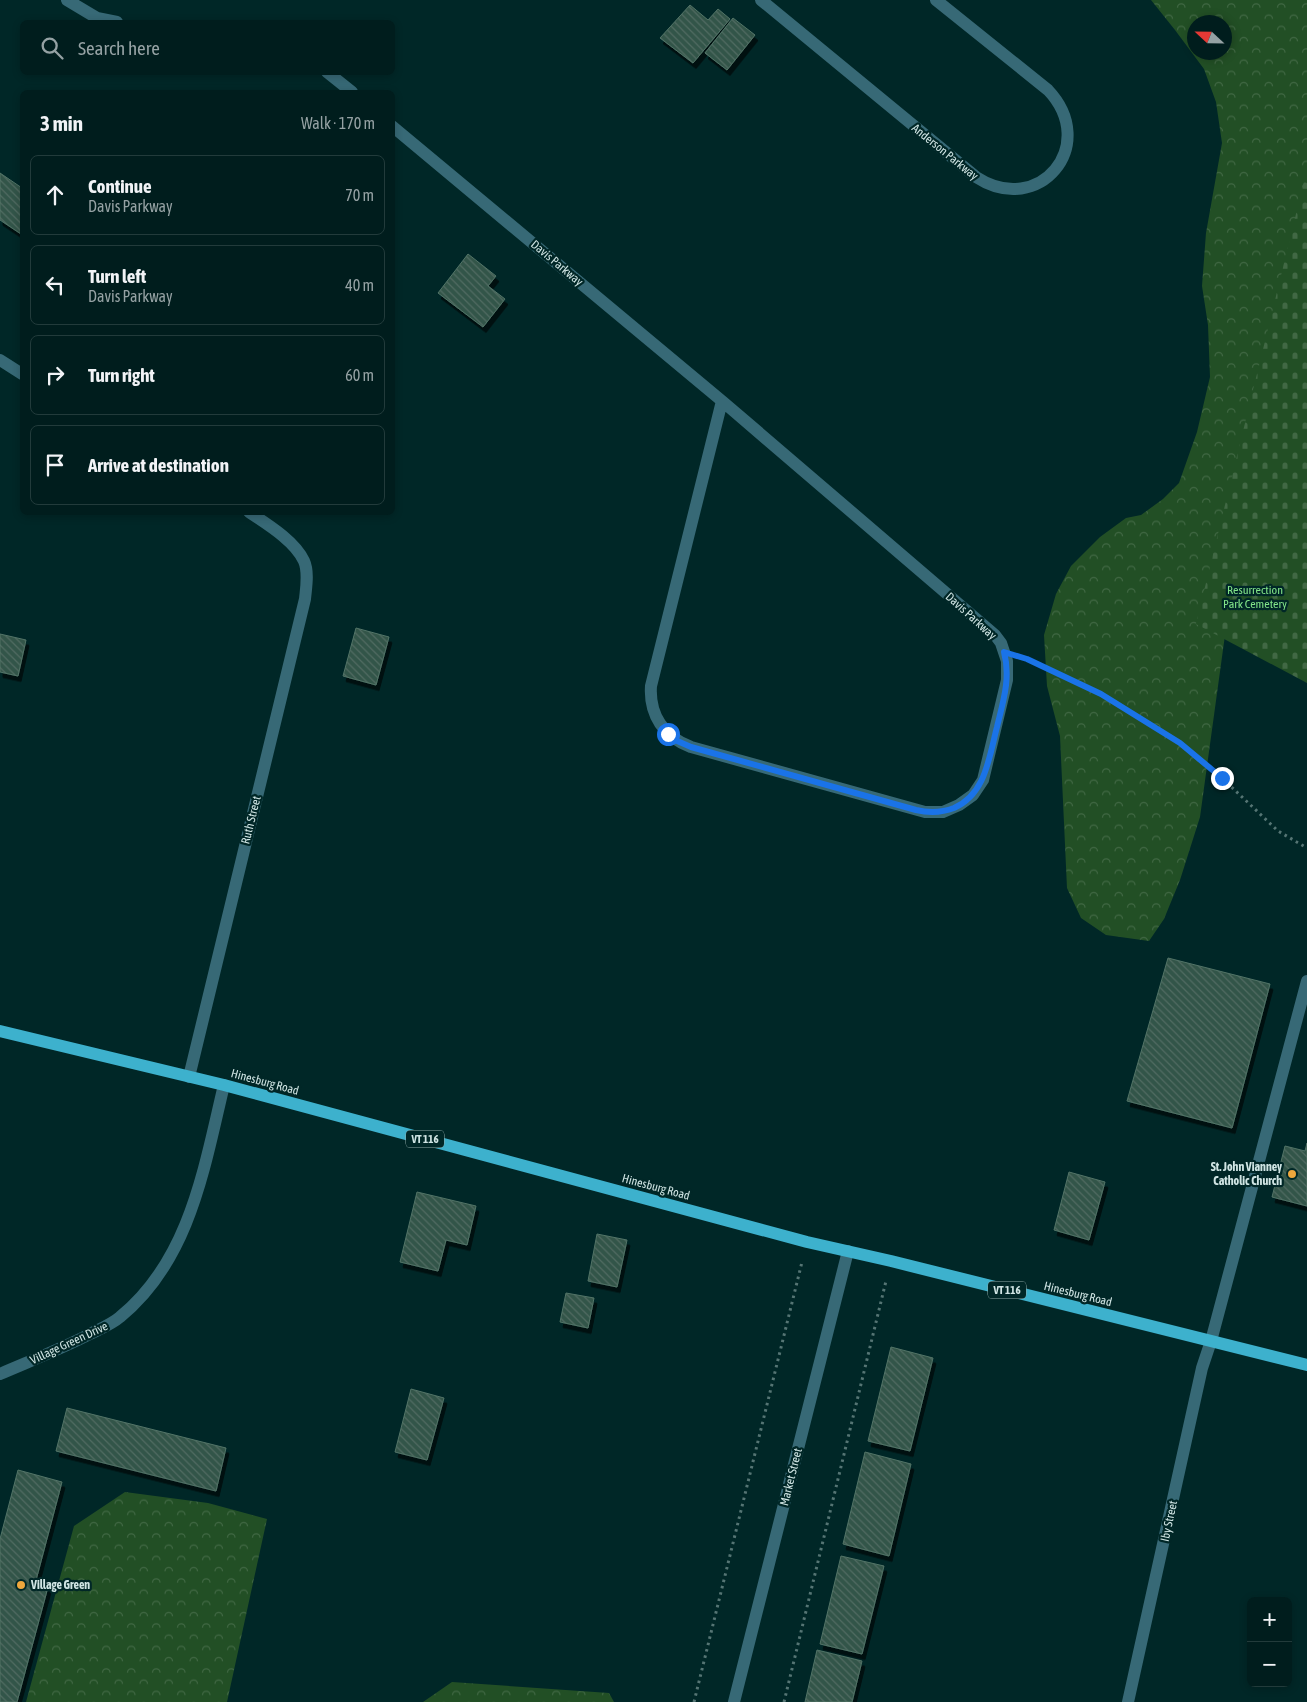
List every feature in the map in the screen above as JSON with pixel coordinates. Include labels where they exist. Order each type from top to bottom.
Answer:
[{"type":"main road","name":"Hinesburg Road","points":[[0,1031],[224,1085],[806,1242],[891,1261],[1307,1365]]},
{"type":"street","points":[[67,0],[98,18],[108,20]]},
{"type":"street","name":"Anderson Parkway","points":[[761,0],[976,177],[987,184],[998,189],[1023,189],[1046,179],[1062,159],[1066,147],[1068,135],[1067,122],[1063,110],[1048,90],[936,0]]},
{"type":"street","points":[[332,75],[350,90]]},
{"type":"street","name":"Davis Parkway","points":[[395,128],[722,401],[988,629],[1001,643],[1008,671],[1006,689],[983,780],[973,794],[959,805],[943,812],[916,810],[691,747],[675,740],[662,728],[654,712],[650,686],[722,401]]},
{"type":"street","points":[[0,360],[20,373]]},
{"type":"street","name":"Ruth Street","points":[[189,1077],[305,599],[307,580],[305,561],[292,544],[253,515]]},
{"type":"street","name":"Iby Street","points":[[1128,1702],[1202,1368],[1211,1341],[1307,981]]},
{"type":"street","name":"Village Green Drive","points":[[0,1374],[79,1340],[119,1318],[150,1286],[176,1247],[197,1195],[224,1085]]},
{"type":"street","name":"Market Street","points":[[734,1702],[848,1251]]},
{"type":"path","points":[[1004,652],[1035,662],[1101,694],[1180,743],[1222,778],[1278,831],[1307,848]]},
{"type":"path","points":[[694,1702],[806,1242]]},
{"type":"path","points":[[784,1702],[891,1261]]},
{"type":"green space","points":[[1151,0],[1307,0],[1307,224],[1229,606],[1200,817],[1180,880],[1164,919],[1149,941],[1106,935],[1081,918],[1067,888],[1060,736],[1047,686],[1044,635],[1056,594],[1071,566],[1100,537],[1126,518],[1141,515],[1163,499],[1179,483],[1197,432],[1210,377],[1208,325],[1202,286],[1206,233],[1222,143],[1216,102],[1204,69],[1197,60],[1232,60],[1232,15],[1187,15],[1187,46]]},
{"type":"green space","name":"Resurrection Park Cemetery","points":[[1307,169],[1307,683],[1196,624]]},
{"type":"green space","points":[[125,1492],[208,1503],[267,1519],[227,1702],[26,1702],[74,1526]]},
{"type":"green space","points":[[452,1682],[609,1693],[614,1702],[423,1702]]},
{"type":"building","points":[[690,5],[708,20],[718,9],[730,19],[693,63],[660,38]]},
{"type":"building","points":[[733,18],[755,35],[727,70],[705,53]]},
{"type":"building","points":[[0,173],[20,187],[20,233],[0,220]]},
{"type":"building","points":[[468,254],[496,276],[488,286],[505,299],[483,327],[438,293]]},
{"type":"building","points":[[356,628],[389,637],[376,685],[343,676]]},
{"type":"building","points":[[0,634],[26,640],[18,676],[0,672]]},
{"type":"building","points":[[1168,958],[1270,984],[1232,1128],[1127,1101]]},
{"type":"building","name":"St. John Vianney Catholic Church","points":[[1307,1143],[1307,1206],[1272,1197],[1285,1146],[1305,1151]]},
{"type":"building","points":[[1069,1172],[1105,1182],[1089,1240],[1054,1230]]},
{"type":"building","points":[[417,1192],[476,1206],[467,1245],[446,1240],[438,1271],[400,1262]]},
{"type":"building","points":[[597,1234],[627,1240],[617,1287],[588,1281]]},
{"type":"building","points":[[566,1293],[594,1298],[588,1328],[560,1322]]},
{"type":"building","points":[[891,1347],[933,1358],[910,1451],[868,1441]]},
{"type":"building","points":[[411,1389],[444,1398],[427,1460],[395,1452]]},
{"type":"building","points":[[67,1408],[226,1448],[216,1491],[56,1451]]},
{"type":"building","points":[[865,1452],[911,1464],[889,1556],[843,1544]]},
{"type":"building","name":"Village Green","points":[[18,1470],[62,1482],[35,1584],[48,1587],[17,1702],[0,1702],[0,1539]]},
{"type":"building","points":[[841,1556],[884,1566],[862,1654],[820,1644]]},
{"type":"building","points":[[817,1650],[862,1661],[852,1702],[805,1702]]},
{"type":"place","name":"St. John Vianney Catholic Church","points":[[1292,1174]]},
{"type":"place","name":"Village Green","points":[[21,1585]]},
{"type":"route","points":[[668,734],[675,740],[691,747],[916,810],[943,812],[966,800],[983,780],[1006,689],[1008,671],[1004,652],[1027,659],[1101,694],[1180,743],[1222,778]]}]
